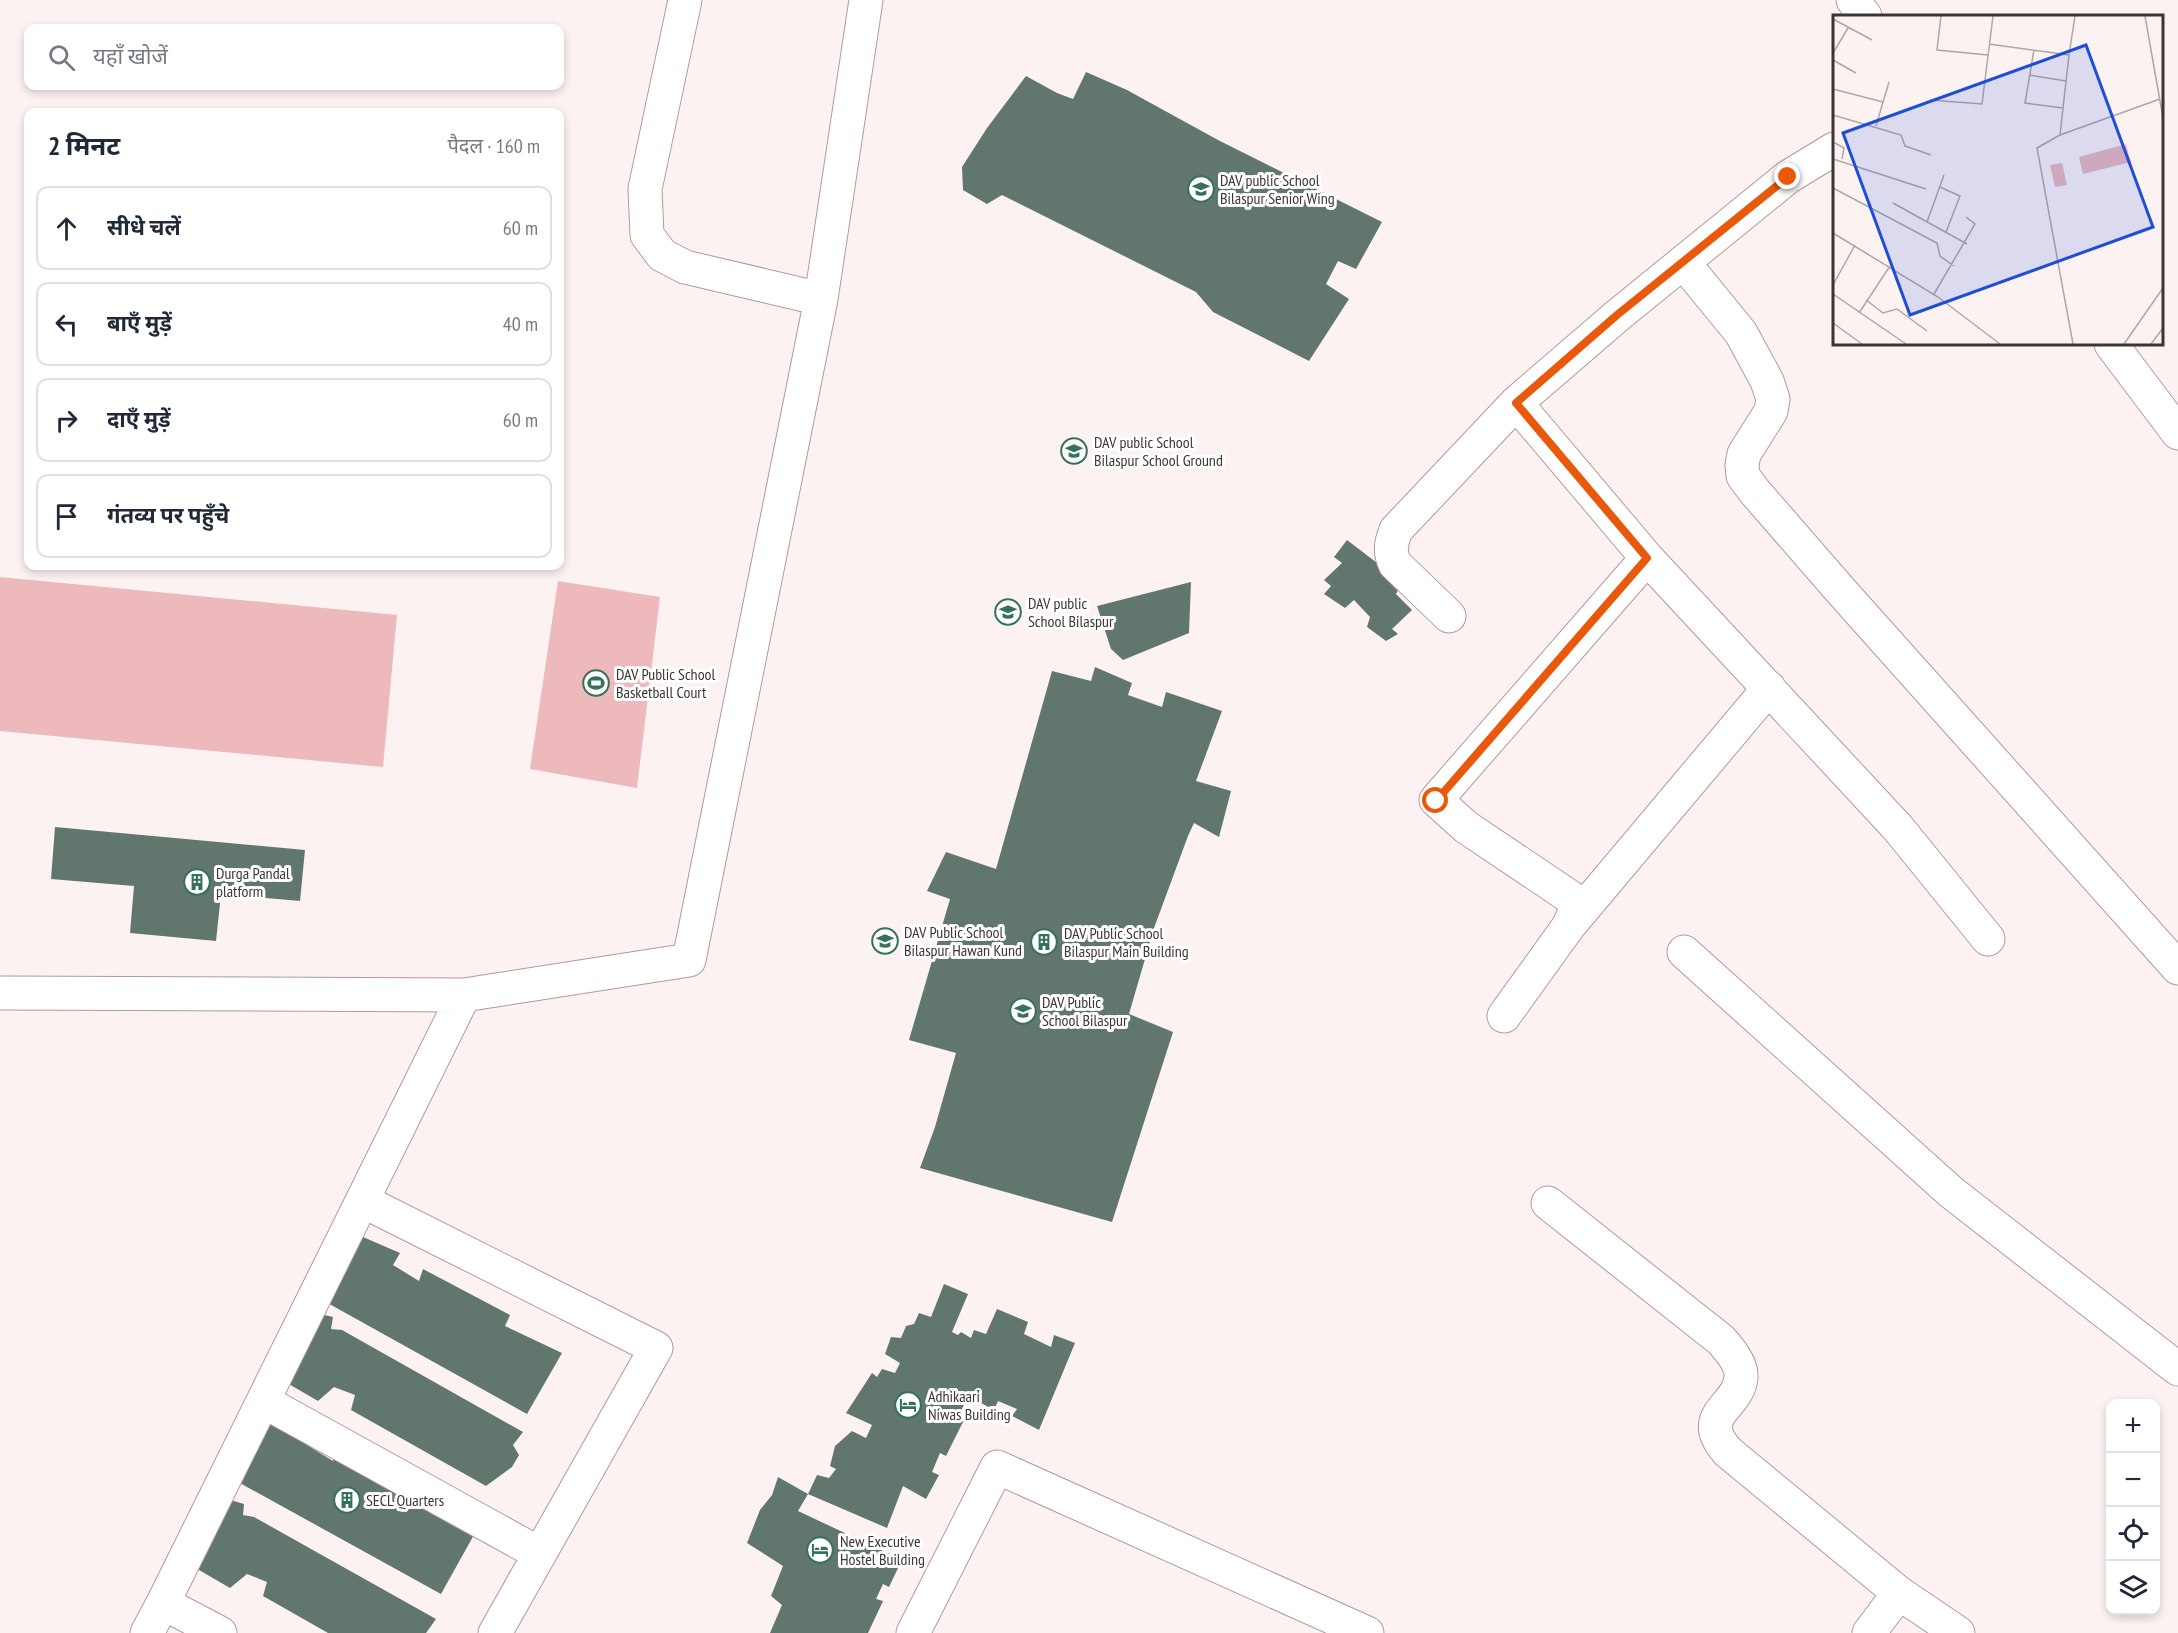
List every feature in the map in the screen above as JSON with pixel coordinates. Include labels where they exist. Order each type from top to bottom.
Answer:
[{"type":"street","points":[[685,0],[645,189],[646,235],[662,255],[685,267],[821,300]]},
{"type":"street","points":[[0,993],[464,995],[689,960],[821,300],[866,0]]},
{"type":"street","points":[[1853,0],[1864,15]]},
{"type":"street","points":[[1449,616],[1395,564],[1390,545],[1396,530],[1516,403],[1617,315],[1788,177],[1833,150]]},
{"type":"street","points":[[1683,262],[1741,333],[1767,381],[1773,399],[1772,411],[1744,454],[1743,476],[1842,592],[2178,968]]},
{"type":"street","points":[[2111,345],[2178,433]]},
{"type":"street","points":[[1516,403],[1647,558],[1898,828],[1988,939]]},
{"type":"street","points":[[1568,927],[1579,903],[1466,827],[1436,801],[1647,558]]},
{"type":"street","points":[[1504,1016],[1568,927],[1769,688]]},
{"type":"street","points":[[1684,952],[1952,1192],[2178,1370]]},
{"type":"street","points":[[147,1633],[464,995]]},
{"type":"street","points":[[363,1201],[656,1348],[495,1633]]},
{"type":"street","points":[[1548,1203],[1721,1340],[1738,1365],[1742,1376],[1737,1389],[1716,1423],[1715,1433],[1720,1443],[1899,1593],[1958,1633]]},
{"type":"street","points":[[263,1401],[540,1554]]},
{"type":"street","points":[[913,1633],[997,1467],[1367,1633]]},
{"type":"street","points":[[1869,1633],[1899,1593]]},
{"type":"street","points":[[163,1603],[220,1633]]},
{"type":"shaded area","points":[[0,577],[397,615],[383,767],[0,731]]},
{"type":"shaded area","name":"DAV Public School Basketball Court","points":[[558,581],[660,597],[637,788],[530,769]]},
{"type":"building","name":"DAV public School Bilaspur Senior Wing","points":[[1086,72],[1127,90],[1218,140],[1382,222],[1356,269],[1338,261],[1326,284],[1349,299],[1309,361],[1213,312],[1196,292],[1002,195],[987,204],[963,190],[962,167],[987,128],[1026,76],[1073,99]]},
{"type":"building","points":[[1347,540],[1402,582],[1396,594],[1412,610],[1392,629],[1398,634],[1386,641],[1367,627],[1370,617],[1354,600],[1345,608],[1324,594],[1331,586],[1324,580],[1342,563],[1334,557]]},
{"type":"building","points":[[1191,582],[1189,633],[1123,660],[1111,649],[1097,606]]},
{"type":"building","name":"DAV Public School Bilaspur Main Building","points":[[1095,667],[1132,683],[1128,695],[1162,707],[1166,692],[1222,711],[1196,781],[1231,791],[1219,837],[1194,823],[1188,836],[1154,928],[1129,1014],[1173,1032],[1112,1222],[920,1168],[935,1127],[956,1053],[909,1040],[950,899],[927,891],[946,852],[996,869],[1052,671],[1091,681]]},
{"type":"building","name":"Durga Pandal platform","points":[[55,827],[305,850],[300,901],[221,894],[216,941],[130,933],[134,886],[51,879]]},
{"type":"building","points":[[356,1234],[400,1253],[393,1265],[419,1281],[423,1269],[510,1315],[505,1326],[562,1353],[527,1414],[315,1296]]},
{"type":"building","name":"Adhikaari Niwas Building","points":[[944,1284],[968,1294],[952,1332],[958,1335],[961,1332],[971,1338],[974,1330],[986,1334],[997,1309],[1028,1322],[1024,1334],[1051,1347],[1054,1335],[1075,1343],[1039,1430],[1012,1416],[1017,1409],[998,1401],[994,1410],[968,1396],[961,1411],[967,1414],[946,1456],[940,1453],[932,1472],[939,1475],[926,1499],[903,1486],[887,1528],[808,1494],[817,1475],[829,1478],[836,1469],[830,1466],[835,1446],[852,1431],[866,1438],[872,1425],[846,1413],[872,1373],[877,1377],[882,1369],[895,1373],[900,1363],[885,1354],[891,1337],[901,1338],[906,1326],[914,1324],[919,1313],[931,1317]]},
{"type":"building","name":"SECL Quarters","points":[[307,1311],[333,1317],[331,1329],[342,1330],[523,1432],[513,1445],[519,1455],[512,1467],[486,1486],[351,1410],[355,1395],[334,1387],[318,1401],[275,1376]]},
{"type":"building","name":"SECL Quarters","points":[[262,1405],[314,1433],[307,1445],[333,1461],[337,1449],[475,1533],[441,1594],[229,1477]]},
{"type":"building","name":"New Executive Hostel Building","points":[[778,1477],[808,1494],[798,1511],[898,1558],[900,1564],[889,1587],[883,1584],[876,1599],[883,1601],[868,1633],[770,1633],[782,1605],[771,1596],[783,1566],[747,1543],[760,1510],[772,1495]]},
{"type":"building","points":[[220,1497],[244,1504],[243,1515],[254,1517],[436,1619],[426,1633],[328,1633],[263,1596],[267,1582],[247,1574],[230,1588],[187,1563]]},
{"type":"place","name":"DAV public School Bilaspur Senior Wing","points":[[1201,189]]},
{"type":"place","name":"DAV public School Bilaspur School Ground","points":[[1074,451]]},
{"type":"place","name":"DAV public School Bilaspur","points":[[1008,612]]},
{"type":"place","name":"DAV Public School Basketball Court","points":[[596,683]]},
{"type":"place","name":"Durga Pandal platform","points":[[197,882]]},
{"type":"place","name":"DAV Public School Bilaspur Hawan Kund","points":[[885,941]]},
{"type":"place","name":"DAV Public School Bilaspur Main Building","points":[[1044,942]]},
{"type":"place","name":"DAV Public School Bilaspur","points":[[1023,1011]]},
{"type":"place","name":"Adhikaari Niwas Building","points":[[908,1405]]},
{"type":"place","name":"SECL Quarters","points":[[347,1500]]},
{"type":"place","name":"New Executive Hostel Building","points":[[820,1550]]},
{"type":"route","points":[[1436,801],[1647,558],[1516,403],[1617,315],[1788,177]]}]
